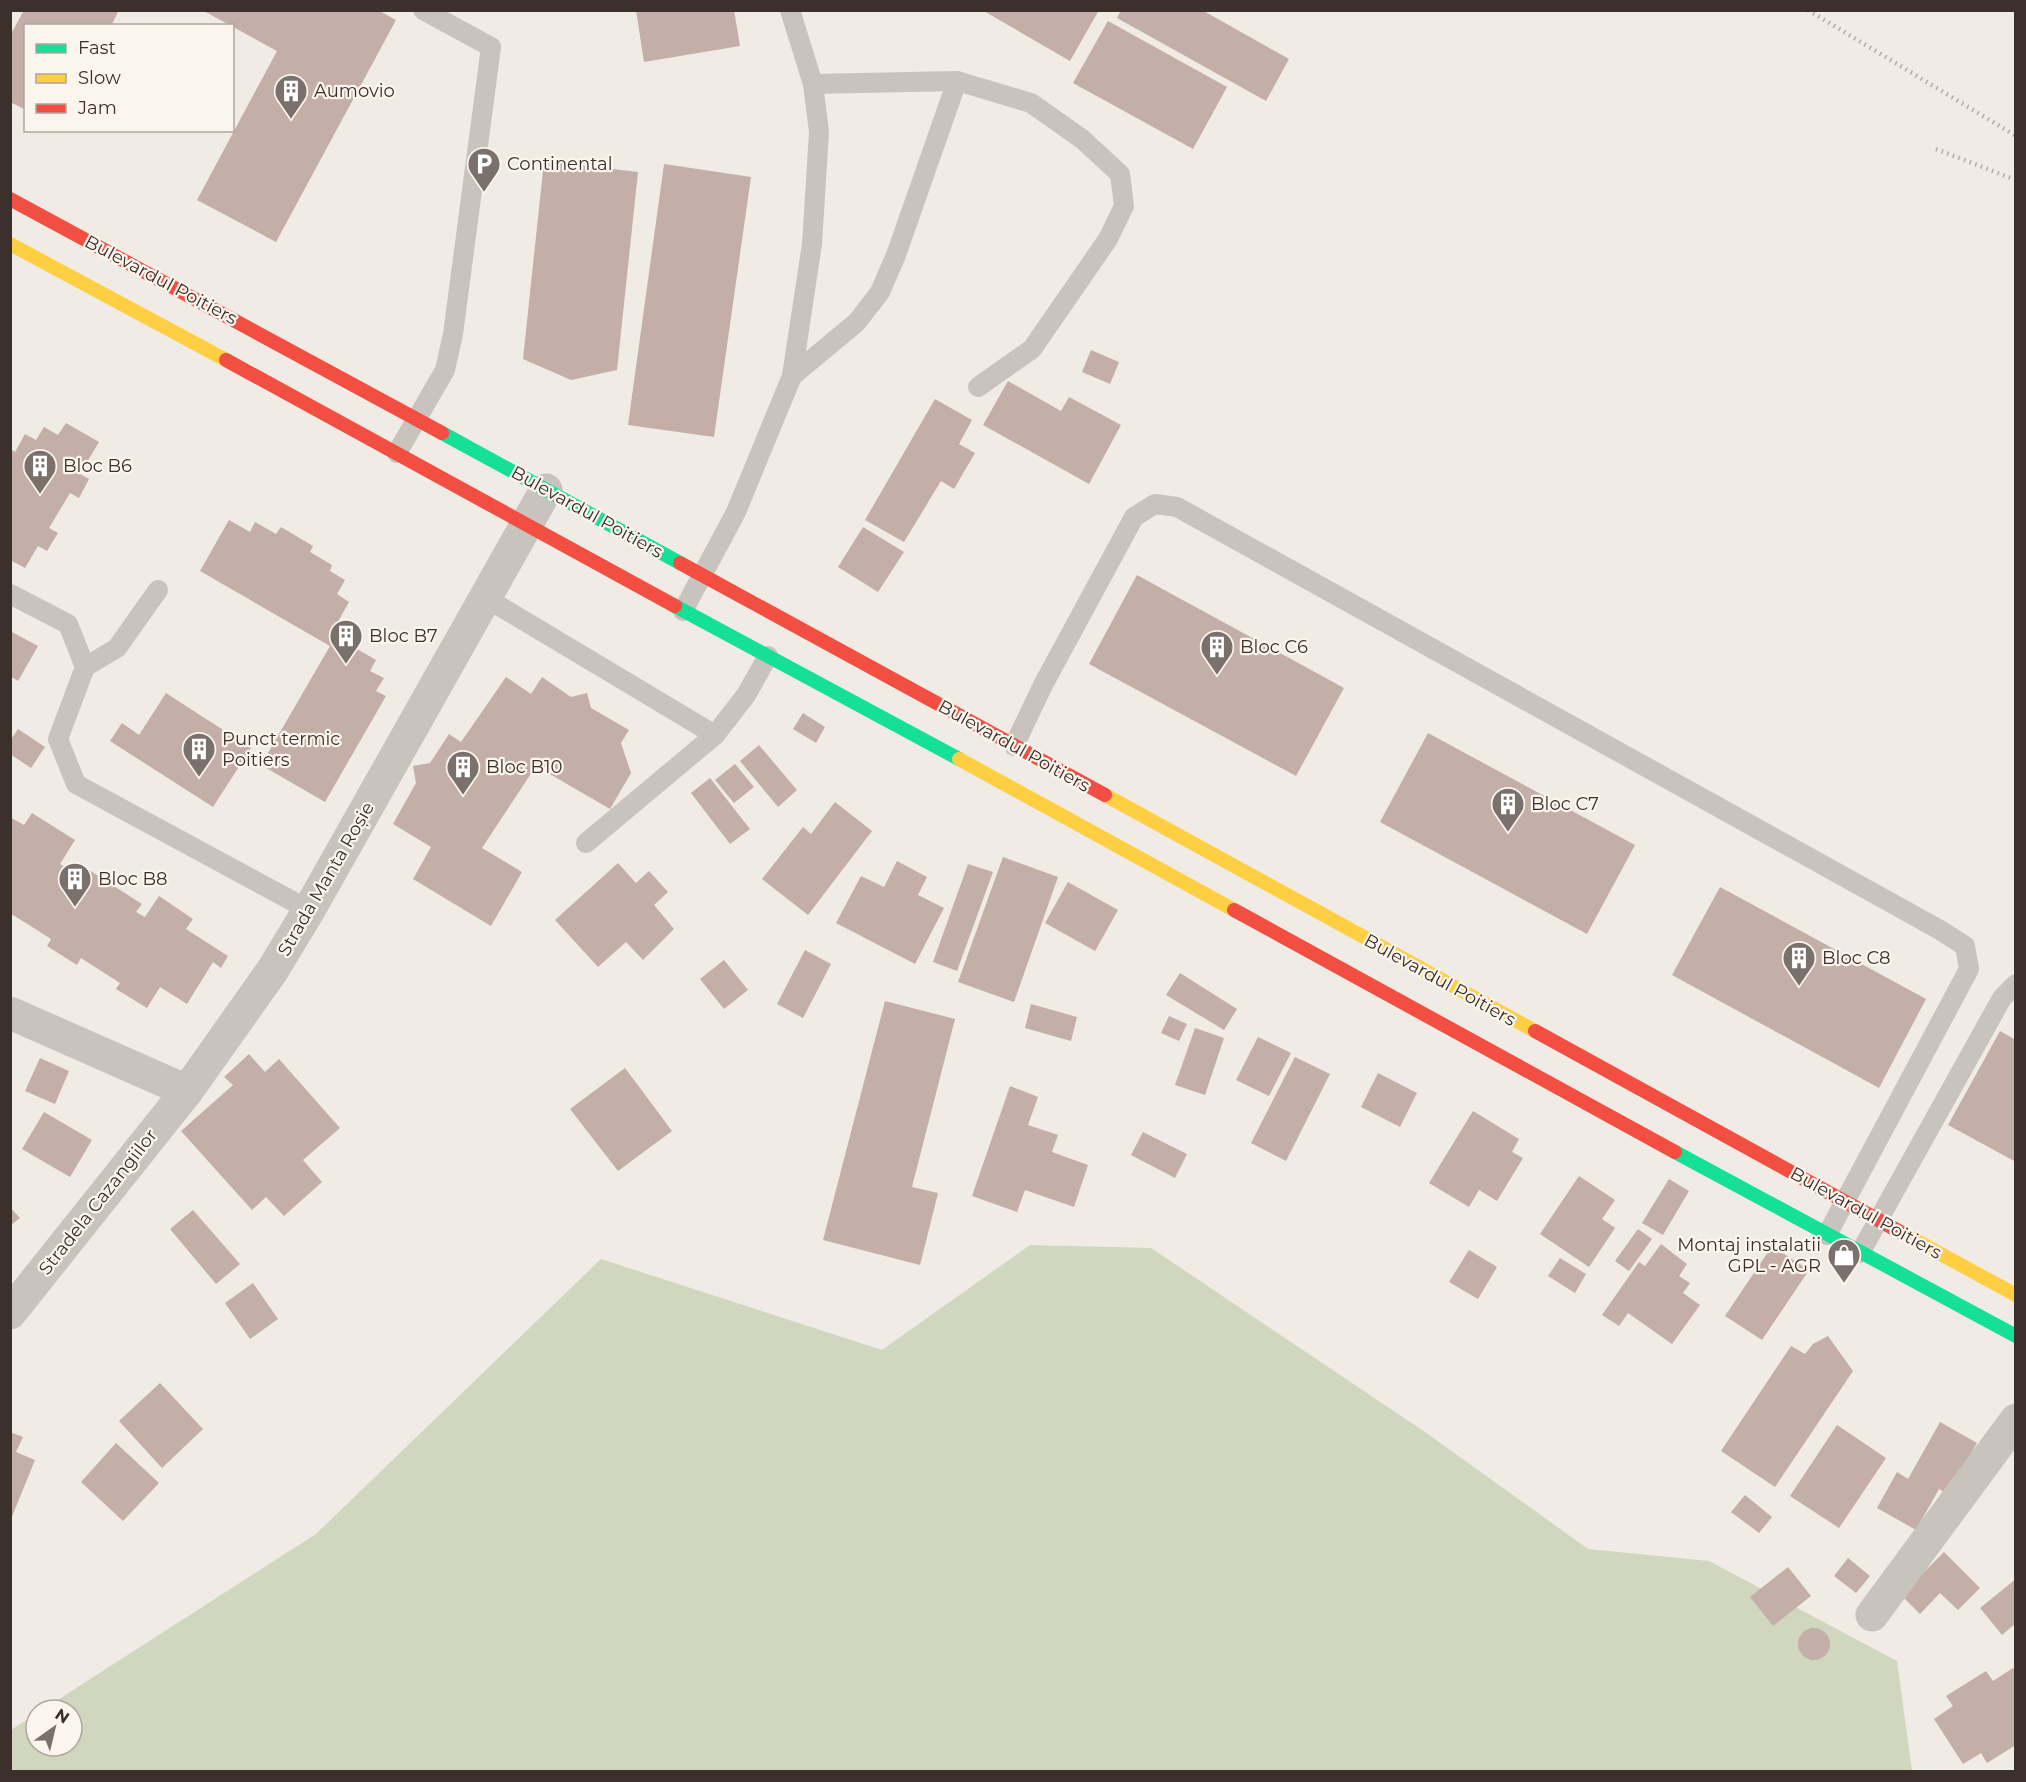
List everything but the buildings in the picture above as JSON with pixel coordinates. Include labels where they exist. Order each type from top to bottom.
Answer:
[{"type":"main road","name":"Bulevardul Poitiers","points":[[10,199],[702,574],[2016,1295]]},
{"type":"main road","name":"Bulevardul Poitiers","points":[[10,244],[397,453],[526,527],[936,746],[1827,1235],[2016,1336]]},
{"type":"street","name":"Strada Manta Roșie","points":[[187,1091],[272,971],[309,910],[546,490]]},
{"type":"street","points":[[10,1013],[187,1091]]},
{"type":"street","name":"Stradela Cazangiilor","points":[[10,1313],[187,1091]]},
{"type":"street","points":[[1872,1615],[2016,1420]]},
{"type":"lane","points":[[397,453],[445,370],[453,334],[491,47],[423,10]]},
{"type":"lane","points":[[683,611],[736,512],[792,376],[812,244],[819,132],[813,84],[790,10]]},
{"type":"lane","points":[[813,84],[957,81],[1031,103],[1082,139],[1120,174],[1124,206],[1108,239],[1032,350],[978,387]]},
{"type":"lane","points":[[792,376],[857,322],[880,292],[896,255],[957,81]]},
{"type":"lane","points":[[1014,746],[1043,685],[1134,517],[1155,504],[1177,507],[1965,946],[1969,969],[1827,1235]]},
{"type":"lane","points":[[158,590],[117,648],[85,667],[58,739],[76,784],[309,910]]},
{"type":"lane","points":[[10,594],[68,624],[85,667]]},
{"type":"lane","points":[[486,598],[715,735]]},
{"type":"lane","points":[[586,843],[715,735],[746,695],[768,656]]},
{"type":"lane","points":[[1860,1253],[2002,998],[2016,984]]},
{"type":"green space","points":[[1030,1245],[1151,1248],[1425,1432],[1588,1549],[1709,1561],[1897,1661],[1912,1771],[11,1772],[11,1730],[24,1722],[24,1758],[84,1758],[84,1698],[61,1698],[316,1534],[601,1259],[882,1350]]},
{"type":"railway","points":[[1808,10],[2016,136]]},
{"type":"railway","points":[[1936,149],[2016,180]]},
{"type":"traffic: fast","points":[[442,433],[680,563]]},
{"type":"traffic: fast","points":[[675,606],[959,759]]},
{"type":"traffic: fast","points":[[1675,1152],[2016,1336]]},
{"type":"traffic: slow","points":[[10,244],[226,360]]},
{"type":"traffic: slow","points":[[959,759],[1234,910]]},
{"type":"traffic: slow","points":[[1105,795],[1535,1031]]},
{"type":"traffic: slow","points":[[1902,1233],[2016,1295]]},
{"type":"traffic: jam","points":[[10,199],[442,433]]},
{"type":"traffic: jam","points":[[226,360],[675,606]]},
{"type":"traffic: jam","points":[[680,563],[1105,795]]},
{"type":"traffic: jam","points":[[1234,910],[1675,1152]]},
{"type":"traffic: jam","points":[[1535,1031],[1902,1233]]},
{"type":"place","name":"Aumovio","points":[[291,120]]},
{"type":"place","name":"Continental","points":[[484,193]]},
{"type":"place","name":"Bloc B6","points":[[40,495]]},
{"type":"place","name":"Bloc B7","points":[[346,665]]},
{"type":"place","name":"Bloc C6","points":[[1217,676]]},
{"type":"place","name":"Punct termic Poitiers","points":[[199,778]]},
{"type":"place","name":"Bloc B10","points":[[463,796]]},
{"type":"place","name":"Bloc C7","points":[[1508,833]]},
{"type":"place","name":"Bloc B8","points":[[75,908]]},
{"type":"place","name":"Bloc C8","points":[[1799,987]]},
{"type":"place","name":"Montaj instalatii GPL - AGR","points":[[1844,1284]]}]
